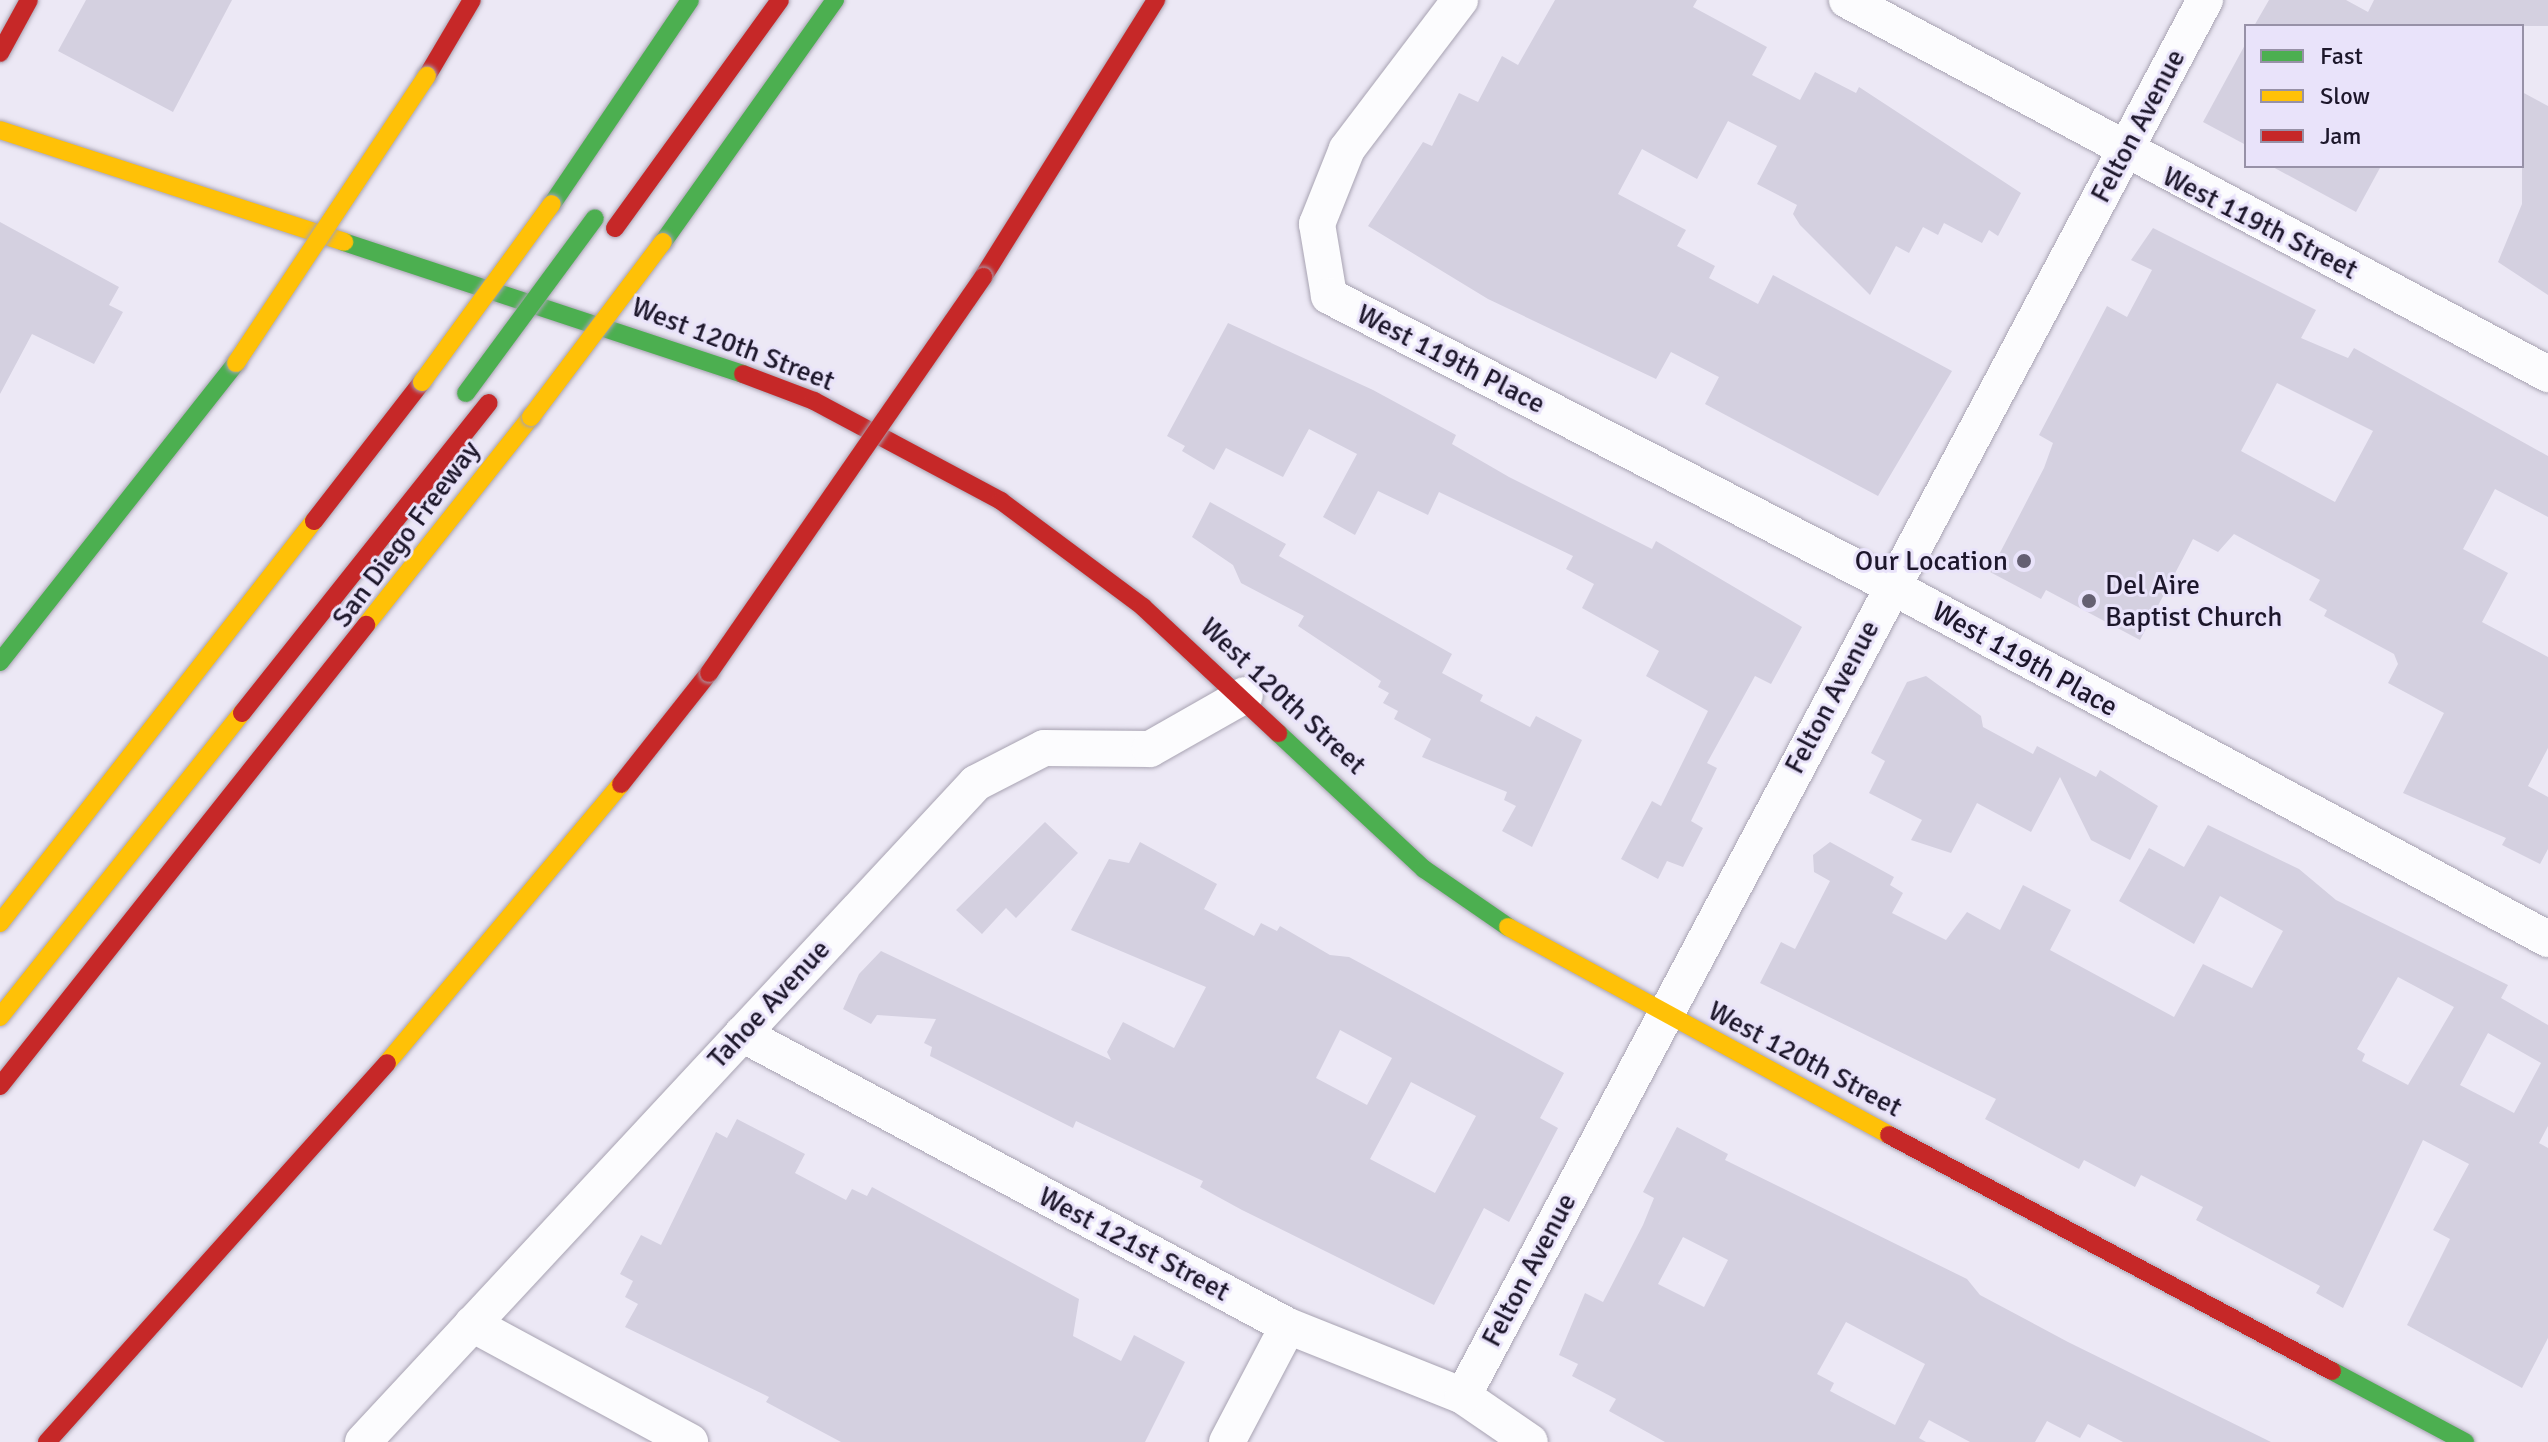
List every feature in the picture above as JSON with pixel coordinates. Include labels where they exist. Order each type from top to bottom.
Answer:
[{"type":"main road","points":[[0,53],[29,0]]},
{"type":"main road","points":[[0,662],[236,363],[427,76],[472,0]]},
{"type":"main road","points":[[0,923],[422,382],[552,204],[690,0]]},
{"type":"main road","points":[[611,234],[780,0]]},
{"type":"main road","name":"San Diego Freeway","points":[[0,1086],[531,417],[663,242],[835,0]]},
{"type":"main road","points":[[47,1442],[487,951],[709,673],[983,277],[1156,0]]},
{"type":"main road","points":[[461,400],[717,50]]},
{"type":"main road","name":"West 120th Street","points":[[0,130],[235,201],[814,401],[1001,501],[1143,607],[1245,695],[1424,869],[1535,946],[2465,1442]]},
{"type":"main road","points":[[543,328],[570,290]]},
{"type":"main road","points":[[0,1017],[494,397]]},
{"type":"main road","points":[[0,990],[350,543]]},
{"type":"street","name":"West 119th Place","points":[[1460,0],[1347,149],[1317,224],[1329,296],[1891,585],[2548,939]]},
{"type":"street","name":"West 119th Street","points":[[1847,0],[2124,154],[2548,374]]},
{"type":"street","name":"Felton Avenue","points":[[1463,1396],[1891,585],[2205,0]]},
{"type":"street","name":"Tahoe Avenue","points":[[363,1442],[976,783],[1044,748],[1150,749],[1245,695]]},
{"type":"street","name":"West 121st Street","points":[[742,1034],[1288,1326],[1463,1396],[1530,1442]]},
{"type":"street","points":[[472,1324],[690,1442]]},
{"type":"street","points":[[1227,1442],[1288,1326]]},
{"type":"building","points":[[86,0],[232,0],[173,112],[58,51]]},
{"type":"building","points":[[1555,0],[1697,0],[1693,7],[1767,47],[1752,75],[1800,100],[1815,72],[1856,93],[1859,87],[2021,193],[1998,236],[1989,230],[1982,243],[1944,223],[1938,235],[1923,227],[1909,253],[1896,246],[1870,295],[1800,225],[1793,214],[1797,205],[1757,184],[1777,146],[1728,121],[1697,179],[1642,149],[1618,194],[1686,230],[1677,246],[1715,266],[1709,278],[1758,304],[1773,275],[1952,371],[1878,496],[1705,404],[1719,377],[1671,352],[1656,379],[1488,299],[1368,226],[1423,142],[1432,146],[1459,93],[1478,102],[1502,56],[1518,65]]},
{"type":"building","points":[[2269,0],[2346,0],[2368,12],[2374,0],[2548,0],[2548,26],[2255,24]]},
{"type":"building","points":[[2244,47],[2244,144],[2203,122]]},
{"type":"building","points":[[2524,93],[2548,106],[2548,295],[2498,262],[2522,204]]},
{"type":"building","points":[[2275,168],[2380,168],[2356,212]]},
{"type":"building","points":[[0,222],[119,287],[109,305],[123,312],[94,364],[32,334],[0,394]]},
{"type":"building","points":[[2153,228],[2316,310],[2301,338],[2348,358],[2354,348],[2548,456],[2548,517],[2495,489],[2463,549],[2508,573],[2482,622],[2548,657],[2548,748],[2528,786],[2548,797],[2548,849],[2540,864],[2502,845],[2506,838],[2403,793],[2444,713],[2388,683],[2398,664],[2394,654],[2324,616],[2327,610],[2309,600],[2320,580],[2234,534],[2218,552],[2193,539],[2140,640],[2046,590],[2041,599],[1990,572],[2044,468],[2053,443],[2039,435],[2107,306],[2127,317],[2152,270],[2131,260]],"holes":[[[2277,383],[2373,431],[2335,502],[2241,451]]]},
{"type":"building","points":[[1228,323],[1373,390],[1456,435],[1452,444],[1509,477],[1652,549],[1656,541],[1802,627],[1771,684],[1755,676],[1707,763],[1717,768],[1691,821],[1703,828],[1683,867],[1667,861],[1658,879],[1621,859],[1652,801],[1661,806],[1708,711],[1646,676],[1659,651],[1582,608],[1594,584],[1566,569],[1573,556],[1439,492],[1428,515],[1378,491],[1355,535],[1323,517],[1357,454],[1309,429],[1283,477],[1226,448],[1214,470],[1182,451],[1185,446],[1167,436]]},
{"type":"building","points":[[1210,502],[1286,544],[1279,556],[1452,654],[1442,673],[1483,695],[1480,701],[1530,727],[1536,716],[1582,740],[1532,847],[1502,831],[1516,806],[1504,800],[1507,792],[1422,757],[1431,739],[1394,719],[1398,711],[1383,703],[1389,693],[1378,687],[1381,681],[1298,626],[1304,616],[1241,583],[1233,565],[1192,537]]},
{"type":"building","points":[[1926,676],[1981,716],[1983,727],[2033,754],[2037,746],[2096,777],[2100,770],[2158,806],[2130,860],[2091,840],[2060,777],[2031,832],[1977,803],[1951,853],[1911,840],[1922,820],[1869,793],[1885,761],[1871,753],[1907,682]]},
{"type":"building","points":[[1045,822],[1078,853],[1016,918],[1006,908],[982,934],[956,910]]},
{"type":"building","points":[[2208,825],[2299,869],[2336,900],[2508,985],[2501,998],[2548,1025],[2548,1126],[2539,1143],[2548,1148],[2548,1338],[2522,1388],[2407,1325],[2450,1239],[2433,1230],[2469,1164],[2423,1140],[2343,1308],[2316,1293],[2320,1286],[2196,1220],[2203,1207],[2141,1175],[2135,1187],[2084,1160],[2079,1169],[1985,1119],[1996,1099],[1760,983],[1781,942],[1795,949],[1830,881],[1814,872],[1813,855],[1830,842],[1894,877],[1890,885],[1903,893],[1892,913],[1946,940],[1967,912],[2000,930],[2023,885],[2071,910],[2050,950],[2174,1017],[2203,964],[2252,988],[2283,931],[2220,896],[2194,944],[2119,901],[2149,848],[2184,867]],"holes":[[[2398,977],[2454,1007],[2408,1085],[2362,1061],[2365,1054],[2357,1049]],[[2488,1033],[2541,1063],[2514,1113],[2460,1085]]]},
{"type":"building","points":[[1140,842],[1217,884],[1204,909],[1254,936],[1261,923],[1277,931],[1280,926],[1330,955],[1349,957],[1564,1073],[1540,1118],[1558,1128],[1509,1222],[1484,1208],[1434,1305],[1242,1210],[1200,1187],[1203,1181],[1076,1121],[1073,1128],[930,1056],[932,1047],[924,1043],[936,1019],[877,1015],[871,1024],[843,1009],[859,974],[881,951],[1111,1060],[1107,1052],[1123,1022],[1174,1048],[1206,987],[1071,930],[1109,859],[1129,863]],"holes":[[[1340,1030],[1392,1058],[1367,1105],[1316,1078]],[[1411,1082],[1476,1116],[1435,1193],[1370,1159]]]},
{"type":"building","points":[[737,1119],[805,1154],[795,1173],[846,1200],[852,1189],[867,1196],[872,1187],[1079,1299],[1073,1336],[1121,1361],[1134,1335],[1185,1362],[1145,1442],[841,1442],[766,1402],[769,1397],[625,1327],[638,1304],[625,1297],[633,1281],[620,1274],[641,1235],[661,1245],[716,1132],[727,1138]]},
{"type":"building","points":[[1677,1127],[1728,1154],[1725,1160],[1967,1279],[1980,1295],[2068,1342],[2271,1442],[2123,1442],[2088,1424],[2080,1438],[2047,1421],[2035,1442],[1970,1442],[1929,1420],[1919,1438],[1926,1442],[1665,1442],[1609,1411],[1616,1399],[1572,1376],[1578,1364],[1559,1355],[1585,1293],[1603,1302],[1643,1225],[1654,1198],[1643,1192]],"holes":[[[1683,1237],[1728,1260],[1704,1307],[1658,1284]],[[1846,1322],[1925,1364],[1895,1425],[1830,1391],[1834,1383],[1817,1374]]]},
{"type":"traffic: fast","points":[[552,204],[690,0]]},
{"type":"traffic: fast","points":[[663,242],[835,0]]},
{"type":"traffic: fast","points":[[466,393],[595,218]]},
{"type":"traffic: fast","points":[[344,242],[743,374]]},
{"type":"traffic: fast","points":[[0,662],[236,363]]},
{"type":"traffic: fast","points":[[1278,733],[1424,869],[1508,927]]},
{"type":"traffic: fast","points":[[2332,1371],[2465,1442]]},
{"type":"traffic: slow","points":[[236,363],[427,76]]},
{"type":"traffic: slow","points":[[0,130],[344,242]]},
{"type":"traffic: slow","points":[[422,382],[552,204]]},
{"type":"traffic: slow","points":[[531,417],[663,242]]},
{"type":"traffic: slow","points":[[366,625],[531,417]]},
{"type":"traffic: slow","points":[[0,923],[314,521]]},
{"type":"traffic: slow","points":[[0,1017],[242,713]]},
{"type":"traffic: slow","points":[[387,1063],[621,784]]},
{"type":"traffic: slow","points":[[1508,927],[1889,1135]]},
{"type":"traffic: jam","points":[[0,53],[29,0]]},
{"type":"traffic: jam","points":[[427,76],[472,0]]},
{"type":"traffic: jam","points":[[615,228],[780,0]]},
{"type":"traffic: jam","points":[[983,277],[1156,0]]},
{"type":"traffic: jam","points":[[709,673],[983,277]]},
{"type":"traffic: jam","points":[[743,374],[814,401],[1001,501],[1143,607],[1278,733]]},
{"type":"traffic: jam","points":[[314,521],[422,382]]},
{"type":"traffic: jam","points":[[242,713],[489,403]]},
{"type":"traffic: jam","points":[[0,1086],[366,625]]},
{"type":"traffic: jam","points":[[621,784],[709,673]]},
{"type":"traffic: jam","points":[[47,1442],[387,1063]]},
{"type":"traffic: jam","points":[[1889,1135],[2332,1371]]},
{"type":"place","name":"Our Location","points":[[2024,561]]},
{"type":"place","name":"Del Aire Baptist Church","points":[[2089,601]]}]
